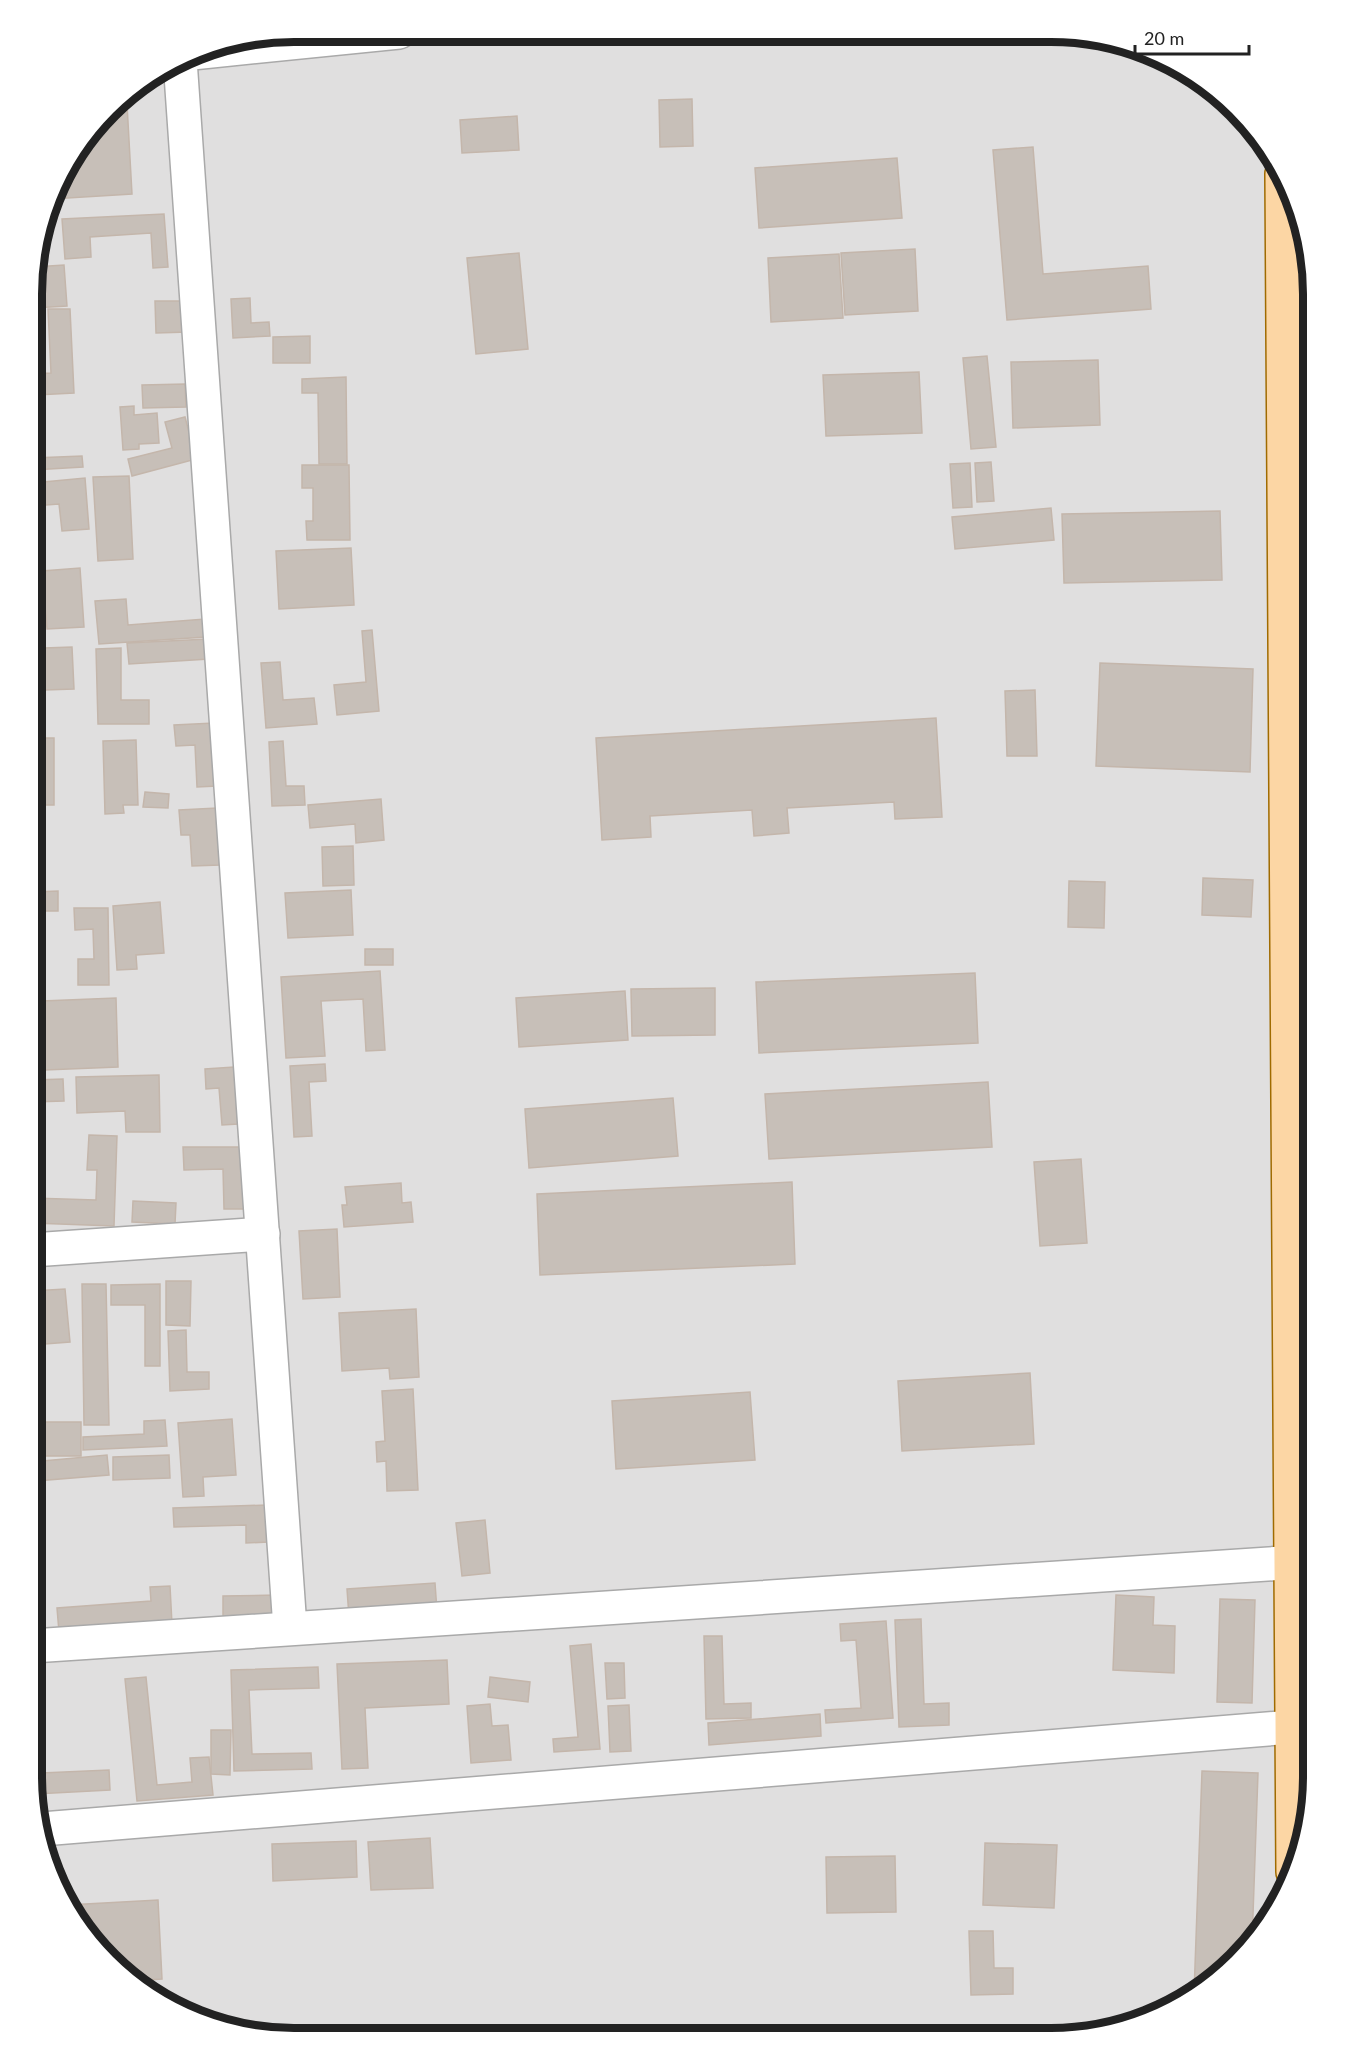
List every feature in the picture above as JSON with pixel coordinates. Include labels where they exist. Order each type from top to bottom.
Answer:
[{"type":"main road","points":[[1282,194],[1302,1561],[1292,1727],[1293,1846]]},
{"type":"street","points":[[246,47],[296,42]]},
{"type":"street","points":[[181,69],[290,1628]]},
{"type":"street","points":[[42,1249],[263,1234]]},
{"type":"street","points":[[42,1645],[1302,1561]]},
{"type":"street","points":[[48,1829],[1292,1727]]},
{"type":"shaded area","points":[[1051,42],[1084,44],[1132,55],[1147,61],[1177,76],[1204,94],[1229,116],[1251,141],[1269,168],[1284,198],[1298,245],[1303,294],[1303,1776],[1301,1809],[1290,1857],[1284,1872],[1269,1902],[1251,1929],[1229,1954],[1204,1976],[1177,1994],[1147,2009],[1100,2023],[1051,2028],[294,2028],[261,2026],[213,2015],[198,2009],[168,1994],[141,1976],[116,1954],[94,1929],[76,1902],[61,1872],[47,1825],[42,1776],[42,294],[44,261],[55,213],[68,183],[94,141],[116,116],[154,85],[198,61],[245,47],[278,43]]},
{"type":"building","points":[[692,99],[693,146],[660,147],[659,100]]},
{"type":"building","points":[[127,106],[132,194],[61,198],[76,168],[94,141]]},
{"type":"building","points":[[517,116],[519,150],[462,153],[460,120]]},
{"type":"building","points":[[1033,147],[1043,274],[1148,266],[1151,309],[1007,320],[993,150]]},
{"type":"building","points":[[897,158],[902,218],[759,228],[755,168]]},
{"type":"building","points":[[164,214],[168,267],[153,268],[151,233],[90,237],[91,257],[65,259],[62,219]]},
{"type":"building","points":[[915,249],[918,311],[845,315],[841,253]]},
{"type":"building","points":[[519,253],[528,349],[476,354],[467,258]]},
{"type":"building","points":[[839,254],[843,318],[771,322],[768,258]]},
{"type":"building","points":[[64,265],[67,306],[42,308],[44,266]]},
{"type":"building","points":[[250,298],[251,323],[269,322],[270,336],[233,338],[231,299]]},
{"type":"building","points":[[155,301],[187,301],[188,332],[156,333]]},
{"type":"building","points":[[48,309],[70,309],[74,393],[42,395],[42,374],[51,373]]},
{"type":"building","points":[[310,336],[310,363],[273,363],[273,337]]},
{"type":"building","points":[[987,356],[996,447],[971,449],[963,358]]},
{"type":"building","points":[[1098,360],[1100,425],[1013,428],[1011,362]]},
{"type":"building","points":[[919,372],[922,433],[826,436],[823,375]]},
{"type":"building","points":[[346,377],[347,464],[319,464],[318,393],[302,393],[302,379]]},
{"type":"building","points":[[185,384],[186,407],[143,408],[142,385]]},
{"type":"building","points":[[134,406],[134,415],[157,413],[159,443],[139,444],[139,449],[123,450],[120,407]]},
{"type":"building","points":[[185,417],[196,459],[132,476],[128,459],[172,448],[165,422]]},
{"type":"building","points":[[82,456],[83,467],[42,469],[42,458]]},
{"type":"building","points":[[991,462],[994,501],[977,502],[975,463]]},
{"type":"building","points":[[970,463],[972,507],[953,508],[950,464]]},
{"type":"building","points":[[302,465],[349,465],[350,540],[307,540],[306,521],[313,521],[313,488],[302,488]]},
{"type":"building","points":[[129,476],[133,559],[98,561],[93,477]]},
{"type":"building","points":[[85,478],[89,529],[62,531],[59,504],[42,505],[42,482]]},
{"type":"building","points":[[1051,508],[1054,540],[955,549],[952,517]]},
{"type":"building","points":[[1220,511],[1222,580],[1064,583],[1062,514]]},
{"type":"building","points":[[351,548],[354,605],[279,609],[276,551]]},
{"type":"building","points":[[80,568],[84,627],[47,629],[42,571]]},
{"type":"building","points":[[126,599],[128,625],[205,619],[206,637],[99,644],[95,601]]},
{"type":"building","points":[[372,630],[379,711],[337,715],[334,685],[366,682],[362,631]]},
{"type":"building","points":[[208,639],[209,659],[129,664],[127,643]]},
{"type":"building","points":[[72,647],[74,689],[45,690],[44,648]]},
{"type":"building","points":[[121,648],[121,700],[149,700],[149,724],[98,724],[96,649]]},
{"type":"building","points":[[280,662],[283,700],[314,698],[317,724],[266,728],[261,663]]},
{"type":"building","points":[[1100,663],[1253,669],[1250,772],[1096,766]]},
{"type":"building","points":[[1035,690],[1037,756],[1007,756],[1005,691]]},
{"type":"building","points":[[936,718],[942,817],[895,819],[894,802],[787,808],[789,833],[754,836],[752,810],[650,816],[651,837],[602,840],[596,738]]},
{"type":"building","points":[[214,723],[217,786],[197,787],[195,745],[176,746],[174,725]]},
{"type":"building","points":[[42,738],[54,738],[54,805],[42,805]]},
{"type":"building","points":[[136,740],[138,805],[123,805],[124,813],[105,814],[103,741]]},
{"type":"building","points":[[283,741],[286,786],[304,786],[305,805],[272,806],[269,742]]},
{"type":"building","points":[[145,792],[169,794],[168,808],[143,807]]},
{"type":"building","points":[[381,799],[384,840],[356,843],[355,824],[310,828],[308,805]]},
{"type":"building","points":[[217,808],[220,865],[192,866],[190,835],[181,835],[179,810]]},
{"type":"building","points":[[353,846],[354,885],[323,886],[322,847]]},
{"type":"building","points":[[1203,878],[1253,880],[1251,917],[1202,915]]},
{"type":"building","points":[[1069,881],[1105,882],[1104,928],[1068,927]]},
{"type":"building","points":[[351,890],[353,935],[288,938],[285,893]]},
{"type":"building","points":[[58,891],[58,911],[42,911],[42,892]]},
{"type":"building","points":[[160,902],[164,953],[136,955],[137,969],[117,970],[113,906]]},
{"type":"building","points":[[74,908],[108,908],[109,985],[78,985],[78,959],[94,959],[93,929],[75,930]]},
{"type":"building","points":[[365,949],[393,949],[393,965],[365,965]]},
{"type":"building","points":[[380,971],[385,1050],[366,1051],[363,999],[321,1001],[325,1056],[286,1058],[281,977]]},
{"type":"building","points":[[975,973],[978,1043],[759,1053],[756,982]]},
{"type":"building","points":[[715,988],[715,1035],[632,1036],[631,989]]},
{"type":"building","points":[[625,991],[628,1040],[519,1047],[516,998]]},
{"type":"building","points":[[116,998],[118,1067],[45,1070],[42,1001]]},
{"type":"building","points":[[325,1064],[326,1081],[309,1082],[312,1136],[294,1137],[290,1066]]},
{"type":"building","points":[[234,1067],[238,1124],[222,1125],[219,1088],[206,1089],[205,1069]]},
{"type":"building","points":[[159,1075],[160,1132],[126,1132],[125,1111],[77,1113],[76,1077]]},
{"type":"building","points":[[63,1079],[64,1101],[42,1102],[42,1080]]},
{"type":"building","points":[[988,1082],[992,1147],[769,1159],[765,1094]]},
{"type":"building","points":[[673,1098],[678,1156],[529,1168],[525,1109]]},
{"type":"building","points":[[89,1135],[117,1136],[114,1226],[42,1223],[42,1198],[96,1200],[97,1170],[87,1170]]},
{"type":"building","points":[[183,1147],[243,1147],[244,1209],[224,1209],[223,1169],[184,1170]]},
{"type":"building","points":[[1081,1159],[1087,1243],[1040,1246],[1034,1162]]},
{"type":"building","points":[[792,1182],[795,1264],[540,1275],[537,1194]]},
{"type":"building","points":[[401,1183],[402,1203],[411,1202],[413,1222],[344,1227],[342,1205],[347,1205],[345,1187]]},
{"type":"building","points":[[133,1201],[176,1203],[175,1224],[132,1222]]},
{"type":"building","points":[[337,1229],[340,1297],[303,1299],[299,1231]]},
{"type":"building","points":[[166,1281],[191,1281],[190,1326],[166,1325]]},
{"type":"building","points":[[82,1284],[106,1284],[109,1425],[84,1425]]},
{"type":"building","points":[[160,1284],[160,1366],[145,1366],[145,1305],[111,1305],[111,1285]]},
{"type":"building","points":[[65,1289],[70,1342],[42,1344],[42,1290]]},
{"type":"building","points":[[416,1309],[419,1377],[390,1379],[389,1368],[342,1371],[339,1313]]},
{"type":"building","points":[[186,1330],[187,1372],[209,1372],[209,1389],[170,1391],[168,1331]]},
{"type":"building","points":[[1030,1373],[1034,1444],[902,1451],[898,1381]]},
{"type":"building","points":[[413,1389],[418,1490],[387,1491],[386,1461],[377,1462],[376,1442],[385,1441],[382,1391]]},
{"type":"building","points":[[750,1392],[755,1460],[616,1469],[612,1401]]},
{"type":"building","points":[[232,1419],[236,1475],[203,1477],[204,1496],[183,1497],[178,1423]]},
{"type":"building","points":[[165,1420],[167,1446],[83,1450],[83,1437],[144,1434],[144,1421]]},
{"type":"building","points":[[42,1422],[81,1422],[81,1456],[42,1456]]},
{"type":"building","points":[[107,1455],[109,1475],[42,1481],[42,1461]]},
{"type":"building","points":[[169,1455],[170,1478],[113,1480],[113,1457]]},
{"type":"building","points":[[267,1505],[268,1542],[246,1543],[246,1525],[174,1527],[173,1508]]},
{"type":"building","points":[[485,1520],[490,1573],[462,1576],[456,1523]]},
{"type":"building","points":[[435,1583],[437,1611],[349,1617],[347,1589]]},
{"type":"building","points":[[170,1586],[172,1624],[59,1632],[57,1608],[151,1601],[150,1587]]},
{"type":"building","points":[[278,1595],[278,1620],[223,1621],[223,1596]]},
{"type":"building","points":[[1116,1595],[1154,1597],[1153,1625],[1175,1626],[1174,1673],[1113,1670]]},
{"type":"building","points":[[1220,1599],[1255,1600],[1252,1703],[1217,1702]]},
{"type":"building","points":[[921,1619],[924,1704],[949,1703],[949,1725],[899,1727],[895,1620]]},
{"type":"building","points":[[886,1621],[893,1718],[826,1723],[825,1710],[861,1708],[856,1640],[841,1641],[840,1624]]},
{"type":"building","points":[[704,1636],[722,1636],[724,1704],[751,1703],[751,1718],[706,1719]]},
{"type":"building","points":[[591,1644],[600,1749],[554,1752],[553,1739],[578,1737],[570,1646]]},
{"type":"building","points":[[447,1660],[449,1704],[365,1708],[368,1768],[342,1769],[337,1664]]},
{"type":"building","points":[[605,1663],[624,1663],[625,1698],[607,1699]]},
{"type":"building","points":[[318,1667],[319,1688],[249,1690],[252,1754],[311,1753],[312,1769],[234,1771],[231,1670]]},
{"type":"building","points":[[146,1677],[157,1785],[192,1782],[190,1758],[209,1757],[213,1795],[137,1801],[125,1679]]},
{"type":"building","points":[[490,1677],[530,1682],[528,1702],[488,1697]]},
{"type":"building","points":[[490,1704],[492,1726],[508,1725],[511,1760],[471,1763],[467,1706]]},
{"type":"building","points":[[629,1705],[631,1751],[610,1752],[608,1706]]},
{"type":"building","points":[[820,1714],[821,1736],[709,1745],[708,1723]]},
{"type":"building","points":[[211,1730],[231,1730],[230,1775],[211,1774]]},
{"type":"building","points":[[109,1770],[110,1790],[43,1794],[42,1773]]},
{"type":"building","points":[[1202,1771],[1258,1773],[1253,1927],[1229,1954],[1194,1983]]},
{"type":"building","points":[[430,1838],[433,1888],[371,1890],[368,1842]]},
{"type":"building","points":[[356,1841],[357,1877],[273,1881],[272,1844]]},
{"type":"building","points":[[985,1843],[1057,1845],[1054,1908],[983,1905]]},
{"type":"building","points":[[895,1856],[896,1912],[827,1913],[826,1857]]},
{"type":"building","points":[[158,1900],[162,1979],[147,1980],[128,1965],[94,1929],[78,1904]]},
{"type":"building","points":[[969,1931],[993,1931],[994,1968],[1013,1968],[1013,1994],[971,1995]]}]
